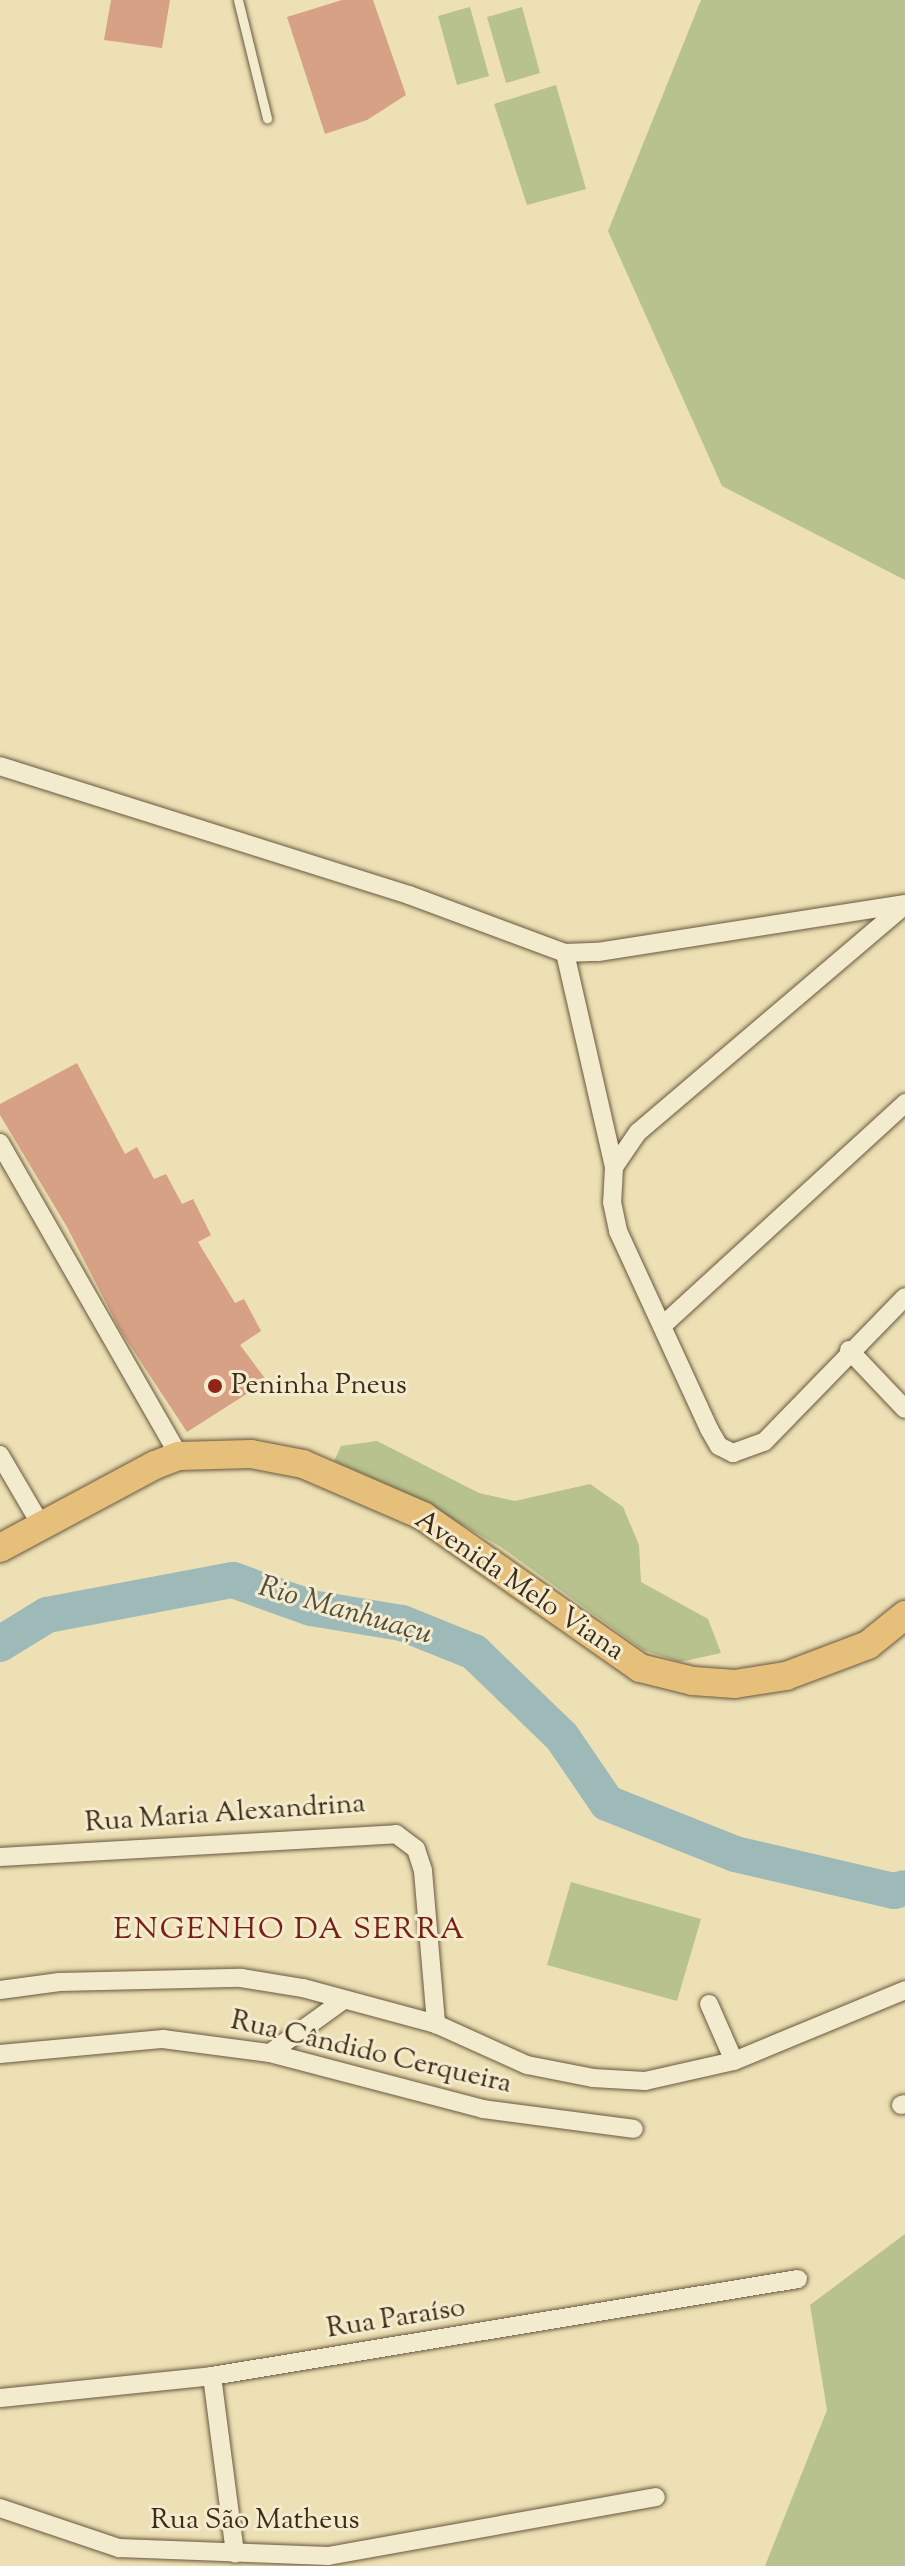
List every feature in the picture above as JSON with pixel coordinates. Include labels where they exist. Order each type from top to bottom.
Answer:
[{"type":"main road","name":"Avenida Melo Viana","points":[[0,1548],[179,1456],[217,1452],[303,1464],[423,1516],[640,1668],[693,1681],[735,1684],[786,1676],[868,1645],[905,1615]]},
{"type":"street","points":[[0,766],[409,895],[565,953],[598,952],[905,904]]},
{"type":"street","points":[[614,1167],[638,1132],[905,904]]},
{"type":"street","points":[[565,953],[614,1167],[612,1202],[618,1231],[719,1446],[733,1453],[764,1442],[849,1350],[905,1297]]},
{"type":"street","points":[[662,1326],[905,1103]]},
{"type":"street","points":[[0,1143],[179,1456]]},
{"type":"street","points":[[849,1350],[905,1409]]},
{"type":"street","points":[[0,1455],[41,1525]]},
{"type":"street","name":"Rua Maria Alexandrina","points":[[0,1857],[396,1834],[416,1849],[423,1871],[436,2024]]},
{"type":"street","points":[[0,1990],[59,1982],[241,1978],[436,2024],[527,2065],[593,2078],[645,2081],[734,2061],[905,1990]]},
{"type":"street","points":[[270,2053],[342,2001]]},
{"type":"street","points":[[709,2004],[734,2061]]},
{"type":"street","name":"Rua Cândido Cerqueira","points":[[0,2054],[163,2039],[270,2053],[483,2109],[634,2129]]},
{"type":"street","name":"Rua Paraíso","points":[[0,2398],[212,2376],[798,2279]]},
{"type":"street","points":[[212,2376],[235,2554]]},
{"type":"street","name":"Rua São Matheus","points":[[0,2508],[119,2548],[328,2556],[398,2547],[656,2497]]},
{"type":"lane","points":[[238,0],[267,118]]},
{"type":"green space","points":[[701,0],[905,0],[905,580],[722,486],[608,231]]},
{"type":"green space","points":[[470,7],[489,76],[457,85],[438,16]]},
{"type":"green space","points":[[522,7],[540,73],[506,83],[487,17]]},
{"type":"green space","points":[[556,85],[586,189],[527,205],[494,104]]},
{"type":"green space","points":[[377,1441],[479,1493],[515,1501],[590,1484],[623,1507],[639,1545],[641,1582],[708,1619],[721,1653],[680,1662],[643,1650],[501,1547],[406,1493],[334,1461],[341,1446]]},
{"type":"green space","points":[[571,1882],[701,1919],[677,2001],[547,1965]]},
{"type":"green space","points":[[905,2234],[905,2566],[765,2566],[827,2410],[810,2305]]},
{"type":"building","points":[[111,0],[170,0],[162,48],[104,40]]},
{"type":"building","points":[[342,0],[373,0],[406,95],[367,120],[325,134],[287,17]]},
{"type":"building","points":[[77,1063],[125,1154],[137,1147],[154,1179],[166,1174],[182,1204],[193,1199],[211,1235],[198,1242],[235,1303],[244,1299],[261,1331],[240,1345],[267,1381],[187,1432],[120,1330],[67,1227],[0,1115],[0,1104]]},
{"type":"waterway","name":"Rio Manhuaçu","points":[[0,1644],[47,1615],[233,1580],[311,1608],[402,1623],[474,1652],[562,1737],[607,1803],[735,1854],[894,1891],[905,1888]]},
{"type":"place","name":"Peninha Pneus","points":[[215,1386]]},
{"type":"district","name":"ENGENHO DA SERRA","points":[[290,1931]]}]
